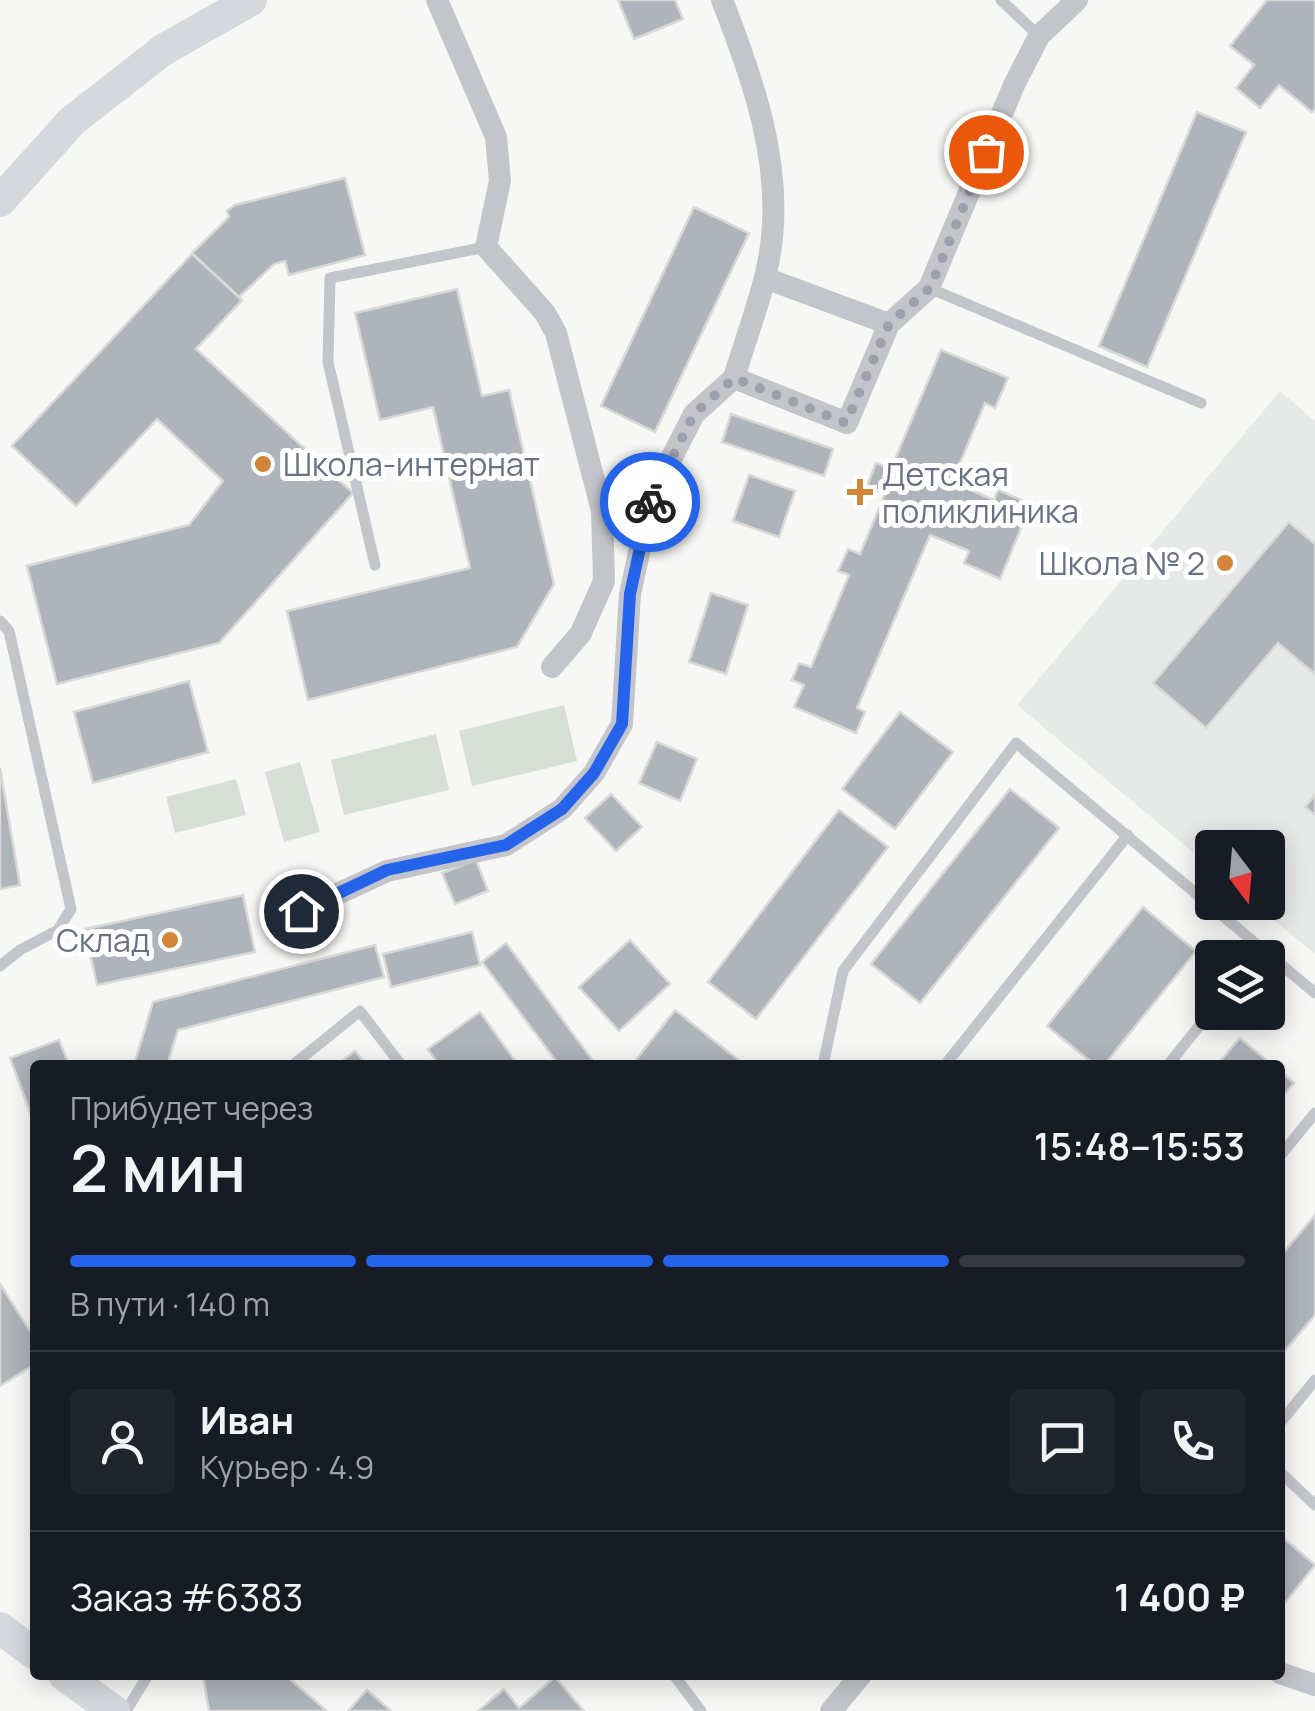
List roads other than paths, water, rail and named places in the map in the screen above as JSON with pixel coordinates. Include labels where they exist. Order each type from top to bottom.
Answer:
[{"type":"street","points":[[5,183],[72,120],[163,50],[250,0]]},
{"type":"street","points":[[437,0],[496,138],[500,181],[486,247],[545,314],[556,333],[602,510],[604,581],[580,633],[552,666]]},
{"type":"street","points":[[301,911],[387,870],[506,845],[562,809],[594,773],[622,724],[630,594],[651,498],[694,414],[734,378],[771,250],[772,202],[760,109],[722,0]]},
{"type":"street","points":[[734,378],[846,423],[889,324],[930,288],[1038,36],[1077,0]]},
{"type":"street","points":[[764,278],[889,324]]},
{"type":"street","points":[[0,1628],[30,1650]]},
{"type":"street","points":[[1285,1674],[1313,1682]]},
{"type":"street","points":[[71,1680],[114,1711]]},
{"type":"street","points":[[831,1711],[856,1680]]},
{"type":"lane","points":[[1002,0],[1038,36]]},
{"type":"lane","points":[[376,565],[328,362],[330,278],[486,247]]},
{"type":"lane","points":[[930,288],[1201,403]]},
{"type":"lane","points":[[0,621],[8,631],[71,909],[58,930],[20,950],[0,966]]},
{"type":"lane","points":[[823,1060],[844,970],[1016,744],[1128,835],[1245,940]]},
{"type":"lane","points":[[950,1060],[1128,835]]},
{"type":"lane","points":[[1285,972],[1315,993]]},
{"type":"lane","points":[[299,1060],[360,1011],[396,1060]]},
{"type":"lane","points":[[1172,1060],[1196,1030]]},
{"type":"lane","points":[[1285,1150],[1315,1114]]},
{"type":"lane","points":[[1285,1416],[1315,1380]]},
{"type":"lane","points":[[1285,1477],[1315,1505]]},
{"type":"lane","points":[[126,1711],[145,1680]]},
{"type":"lane","points":[[678,1680],[702,1711]]},
{"type":"place","name":"Школа-интернат","points":[[263,464]]},
{"type":"place","name":"Детская поликлиника","points":[[860,492]]},
{"type":"place","name":"Школа № 2","points":[[1225,563]]},
{"type":"place","name":"Склад","points":[[170,940]]}]
